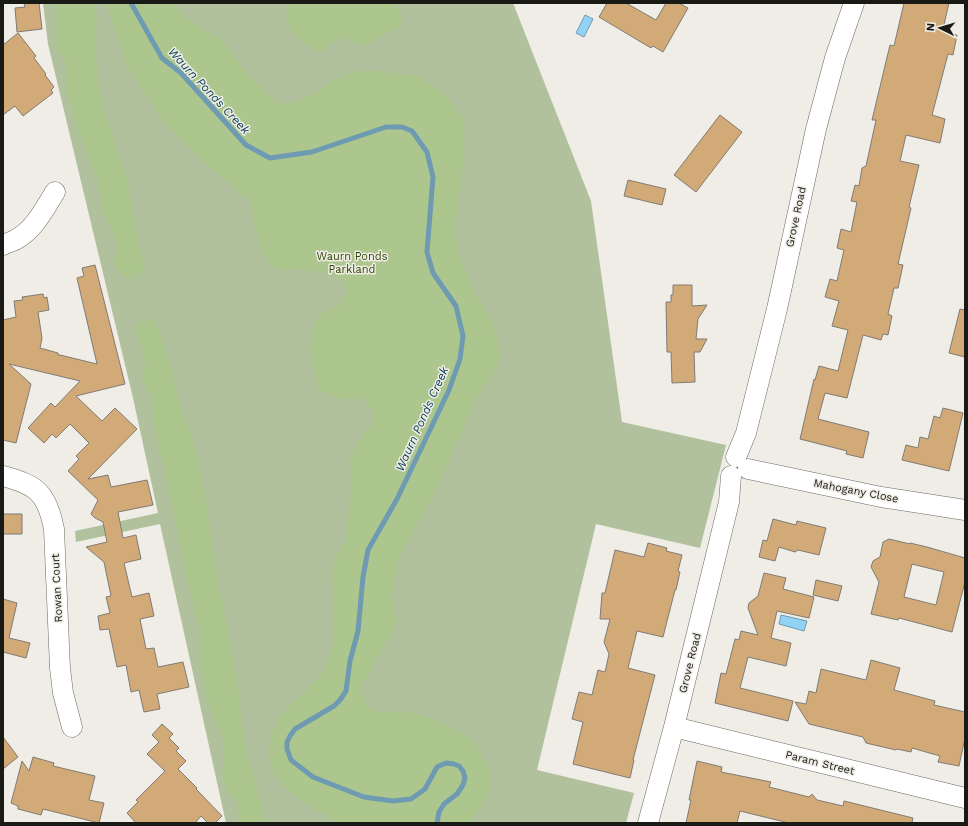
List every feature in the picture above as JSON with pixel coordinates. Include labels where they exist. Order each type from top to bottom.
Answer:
[{"type":"street","name":"Grove Road","points":[[648,823],[674,727],[729,502],[740,468],[746,433],[777,309],[816,129],[835,58],[854,3]]},
{"type":"street","points":[[3,245],[15,240],[31,229],[55,192]]},
{"type":"street","name":"Mahogany Close","points":[[740,468],[881,497],[965,510]]},
{"type":"street","name":"Rowan Court","points":[[3,476],[19,480],[35,489],[45,499],[51,513],[54,528],[60,668],[63,693],[72,727]]},
{"type":"street","name":"Param Street","points":[[674,727],[965,798]]},
{"type":"green space","name":"Waurn Ponds Parkland","points":[[43,3],[513,3],[591,201],[622,422],[726,445],[700,548],[596,524],[537,770],[634,793],[626,823],[226,823],[160,524],[76,542],[75,531],[158,513],[133,398],[48,44]]},
{"type":"green space","points":[[55,3],[95,3],[97,17],[95,47],[100,94],[127,179],[144,267],[141,273],[127,279],[114,266],[116,241],[102,213],[97,178],[88,160],[66,93],[66,62],[54,46],[56,35]]},
{"type":"green space","points":[[108,3],[175,3],[175,7],[200,28],[221,39],[245,71],[278,103],[298,101],[345,74],[368,70],[419,76],[446,95],[464,119],[464,156],[455,231],[460,258],[478,299],[490,318],[498,341],[500,357],[495,371],[475,400],[438,487],[398,560],[392,595],[397,623],[360,689],[366,705],[381,712],[409,712],[431,719],[456,729],[475,744],[489,767],[490,792],[469,823],[341,823],[333,821],[291,793],[279,781],[272,770],[269,755],[271,735],[279,716],[321,675],[333,648],[334,605],[332,571],[337,554],[346,541],[352,483],[350,459],[356,446],[374,422],[371,409],[363,399],[337,398],[318,389],[313,370],[310,349],[313,329],[317,320],[323,313],[340,305],[347,289],[345,283],[333,274],[304,270],[284,270],[272,267],[261,250],[254,224],[251,202],[209,167],[166,125],[125,63]]},
{"type":"green space","points":[[288,3],[394,3],[399,11],[402,22],[395,30],[363,46],[345,38],[334,41],[323,51],[313,50],[300,39],[289,26],[286,13]]},
{"type":"green space","points":[[151,318],[157,326],[163,341],[170,362],[181,411],[195,446],[204,486],[218,580],[236,671],[245,747],[267,823],[240,823],[236,798],[225,789],[223,737],[214,719],[205,689],[199,660],[201,635],[186,576],[154,425],[154,410],[151,396],[144,385],[145,365],[143,350],[136,337],[135,327],[140,321]]},
{"type":"water","points":[[585,15],[593,19],[584,37],[576,33]]},
{"type":"water","points":[[781,615],[807,621],[804,631],[779,624]]},
{"type":"building","points":[[24,3],[39,3],[42,29],[17,32],[15,8],[25,7]]},
{"type":"building","points":[[607,3],[626,3],[656,20],[666,3],[679,3],[688,8],[663,52],[653,46],[651,48],[599,17]]},
{"type":"building","points":[[904,3],[949,3],[943,29],[948,31],[947,33],[957,35],[953,55],[948,54],[932,115],[945,119],[940,143],[906,135],[900,161],[919,165],[898,264],[903,265],[898,288],[894,288],[888,314],[892,316],[888,335],[883,334],[881,340],[863,335],[847,398],[825,393],[818,419],[869,432],[863,458],[846,454],[847,451],[800,439],[814,379],[815,380],[819,366],[838,371],[848,330],[832,326],[839,301],[825,297],[830,279],[837,281],[844,250],[837,248],[841,229],[851,232],[857,202],[851,201],[855,185],[859,186],[862,168],[866,166],[876,120],[872,120],[890,45],[894,46]]},
{"type":"building","points":[[18,33],[36,56],[34,58],[54,87],[51,90],[53,93],[23,116],[15,106],[3,115],[3,45]]},
{"type":"building","points":[[720,115],[742,132],[696,192],[674,175]]},
{"type":"building","points":[[628,180],[666,189],[662,205],[624,196]]},
{"type":"building","points":[[95,265],[125,384],[76,396],[102,421],[115,408],[137,429],[88,479],[108,475],[111,487],[147,480],[153,505],[118,512],[123,538],[136,535],[141,559],[124,563],[132,597],[149,593],[154,616],[140,619],[146,649],[154,648],[158,667],[183,662],[189,687],[157,694],[160,709],[144,712],[139,690],[131,692],[126,665],[117,667],[109,629],[100,630],[98,616],[110,613],[106,597],[111,596],[104,562],[86,547],[107,542],[103,522],[91,514],[98,500],[68,471],[79,459],[76,456],[89,443],[70,424],[56,438],[52,434],[44,443],[28,428],[51,403],[55,407],[80,381],[9,364],[31,384],[16,443],[3,440],[3,320],[16,317],[14,301],[23,300],[22,297],[43,294],[44,298],[47,297],[49,310],[38,312],[42,338],[40,348],[58,353],[58,355],[97,364],[77,278],[84,276],[82,268]]},
{"type":"building","points":[[673,285],[692,285],[692,306],[707,305],[698,319],[696,339],[707,339],[700,352],[694,352],[695,382],[672,383],[671,352],[667,352],[666,302],[671,302]]},
{"type":"building","points":[[960,309],[965,310],[965,357],[949,353]]},
{"type":"building","points":[[943,408],[963,413],[949,471],[902,460],[906,445],[918,448],[920,437],[928,439],[934,416],[940,418]]},
{"type":"building","points":[[3,514],[22,514],[22,534],[3,534]]},
{"type":"building","points":[[773,519],[796,525],[797,521],[826,528],[819,555],[798,550],[795,552],[779,547],[775,561],[759,557],[763,540],[767,541]]},
{"type":"building","points":[[889,539],[910,543],[965,558],[965,582],[952,632],[899,618],[898,620],[871,614],[879,582],[871,567],[873,561],[880,557],[883,542]],"holes":[[[912,564],[944,572],[936,605],[904,597]]]},
{"type":"building","points":[[648,543],[667,548],[666,551],[682,555],[678,571],[680,572],[676,590],[663,637],[637,631],[628,668],[655,675],[633,760],[630,778],[573,764],[583,722],[572,719],[579,692],[592,695],[598,670],[605,672],[609,654],[604,642],[610,619],[600,619],[602,593],[605,593],[615,550],[644,557]]},
{"type":"building","points":[[764,573],[786,578],[783,589],[814,597],[809,618],[777,611],[771,638],[791,643],[786,666],[748,657],[740,688],[793,701],[788,721],[715,703],[721,673],[726,674],[735,639],[739,640],[741,631],[758,635],[748,608],[749,603],[758,596]]},
{"type":"building","points":[[816,580],[842,586],[838,601],[813,595]]},
{"type":"building","points":[[3,599],[17,603],[9,638],[30,643],[26,658],[3,652]]},
{"type":"building","points":[[871,660],[900,668],[894,690],[935,701],[934,705],[965,712],[965,738],[959,766],[938,762],[940,756],[912,748],[911,752],[896,750],[866,743],[863,737],[809,724],[795,702],[806,704],[809,691],[816,693],[821,669],[866,680]]},
{"type":"building","points":[[162,724],[173,734],[169,738],[179,748],[176,751],[186,761],[178,769],[222,816],[215,823],[208,823],[201,816],[195,823],[136,823],[127,813],[138,802],[136,800],[165,771],[147,754],[159,742],[152,735]]},
{"type":"building","points":[[3,737],[18,757],[3,769]]},
{"type":"building","points":[[33,757],[54,763],[53,766],[95,776],[89,800],[104,803],[99,823],[43,809],[41,815],[18,809],[18,806],[11,803],[22,761],[29,771]]},
{"type":"building","points":[[697,761],[722,767],[721,772],[771,782],[769,787],[809,797],[812,794],[817,800],[843,806],[844,801],[913,818],[912,823],[789,823],[740,811],[737,823],[686,823]]},
{"type":"waterway","name":"Waurn Ponds Creek","points":[[131,3],[162,58],[181,73],[246,145],[270,158],[312,152],[386,127],[402,127],[412,131],[427,152],[433,177],[427,252],[433,273],[456,306],[463,336],[460,359],[449,390],[397,499],[368,550],[363,577],[358,631],[350,661],[346,691],[334,706],[295,729],[287,742],[287,749],[291,760],[313,777],[364,797],[393,801],[411,799],[425,789],[437,767],[446,763],[459,766],[463,771],[465,778],[463,785],[457,794],[444,804],[439,812],[437,823]]}]
